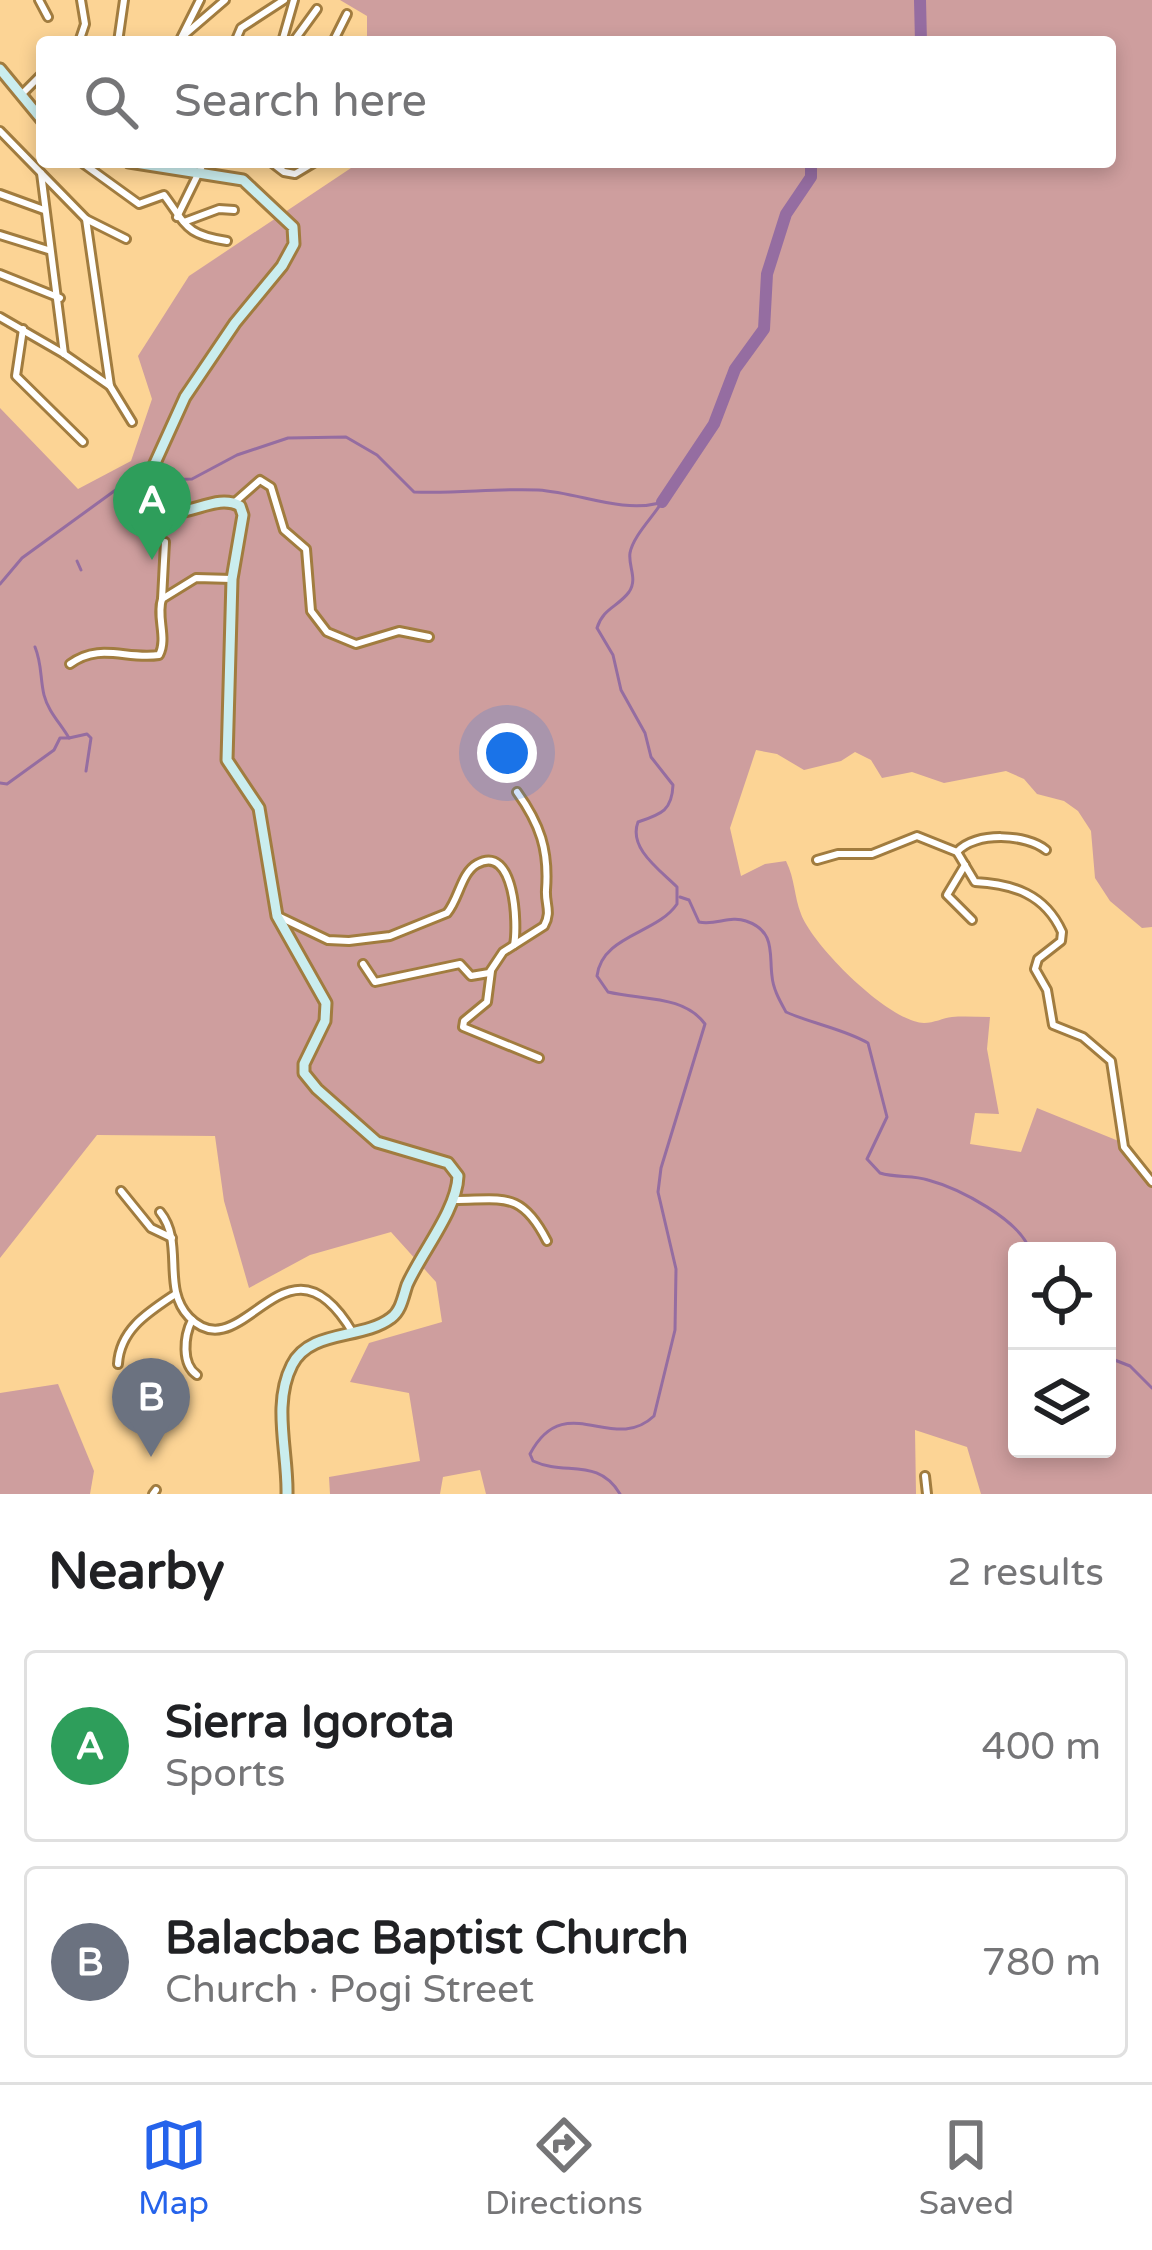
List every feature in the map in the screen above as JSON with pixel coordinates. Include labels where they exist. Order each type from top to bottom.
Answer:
[{"type":"main road","points":[[0,69],[36,112]]},
{"type":"main road","points":[[205,168],[246,181],[293,227],[295,235],[282,266],[200,371],[136,505],[153,512],[187,514],[212,503],[235,502],[243,515],[232,579],[227,760],[260,808],[277,916],[326,1003],[325,1021],[304,1073],[377,1142],[448,1163],[456,1169],[458,1184],[398,1312],[374,1327],[310,1345],[299,1353],[281,1400],[287,1494]]},
{"type":"street","points":[[40,0],[48,17]]},
{"type":"street","points":[[81,0],[85,24],[81,36]]},
{"type":"street","points":[[119,36],[124,0]]},
{"type":"street","points":[[183,36],[200,0]]},
{"type":"street","points":[[185,36],[225,0]]},
{"type":"street","points":[[238,36],[241,28],[284,0]]},
{"type":"street","points":[[284,36],[294,0]]},
{"type":"street","points":[[297,36],[317,9]]},
{"type":"street","points":[[337,36],[347,14]]},
{"type":"street","points":[[22,94],[36,83]]},
{"type":"street","points":[[0,131],[86,219],[126,239]]},
{"type":"street","points":[[89,168],[139,204],[164,195],[199,236],[227,241]]},
{"type":"street","points":[[181,219],[202,168]]},
{"type":"street","points":[[40,173],[64,353]]},
{"type":"street","points":[[0,194],[44,210]]},
{"type":"street","points":[[181,219],[234,210]]},
{"type":"street","points":[[86,219],[110,386]]},
{"type":"street","points":[[0,235],[50,251]]},
{"type":"street","points":[[0,274],[60,298]]},
{"type":"street","points":[[0,317],[110,386],[132,422]]},
{"type":"street","points":[[23,329],[16,376],[83,442]]},
{"type":"street","points":[[235,502],[260,480],[271,487],[284,530],[306,550],[311,611],[327,632],[356,644],[399,631],[429,637]]},
{"type":"street","points":[[70,664],[96,651],[159,655],[163,648],[159,610],[165,542]]},
{"type":"street","points":[[162,599],[196,578],[232,579]]},
{"type":"street","points":[[517,792],[544,839],[549,910],[544,926],[499,956],[491,970],[487,1002],[464,1021],[464,1027],[539,1058]]},
{"type":"street","points":[[817,860],[838,854],[872,854],[916,836],[957,852],[975,882],[1016,887],[1031,894],[1061,928],[1061,941],[1040,956],[1035,969],[1047,991],[1051,1021],[1083,1037],[1111,1061],[1124,1147],[1152,1181]]},
{"type":"street","points":[[957,852],[966,842],[986,838],[1036,842],[1046,850]]},
{"type":"street","points":[[277,916],[328,940],[390,936],[447,913],[470,870],[493,861],[509,881],[514,945]]},
{"type":"street","points":[[964,865],[948,898],[971,920]]},
{"type":"street","points":[[363,964],[375,982],[460,964],[471,976],[491,970]]},
{"type":"street","points":[[121,1191],[146,1223],[172,1238]]},
{"type":"street","points":[[454,1200],[519,1202],[547,1240]]},
{"type":"street","points":[[160,1211],[169,1222],[172,1238],[174,1294],[192,1320],[223,1330],[284,1291],[302,1289],[330,1303],[353,1333]]},
{"type":"street","points":[[118,1364],[133,1324],[174,1294]]},
{"type":"street","points":[[192,1320],[186,1360],[197,1375]]},
{"type":"street","points":[[925,1476],[927,1494]]},
{"type":"shaded area","points":[[340,0],[1152,0],[1152,927],[1142,928],[1110,901],[1095,878],[1091,831],[1078,811],[1064,801],[1037,794],[1024,779],[1006,771],[944,783],[912,772],[882,778],[871,760],[855,752],[841,761],[804,770],[777,754],[756,750],[730,828],[741,876],[765,864],[786,861],[808,928],[873,997],[924,1023],[990,1017],[987,1049],[999,1114],[975,1113],[970,1144],[1021,1152],[1037,1108],[1126,1144],[1152,1181],[1152,1494],[981,1494],[967,1447],[915,1430],[916,1494],[486,1494],[480,1470],[443,1477],[440,1494],[330,1494],[329,1477],[420,1461],[409,1393],[350,1382],[369,1343],[442,1322],[436,1282],[391,1232],[310,1255],[249,1288],[224,1201],[215,1136],[97,1135],[0,1258],[0,408],[78,489],[131,461],[152,399],[138,356],[189,276],[351,168],[1116,168],[1116,36],[367,36],[367,16]]},
{"type":"shaded area","points":[[58,1384],[94,1471],[90,1494],[0,1494],[0,1393]]},
{"type":"waterway","points":[[920,0],[921,36]]},
{"type":"waterway","points":[[662,502],[714,424],[735,369],[764,329],[767,274],[786,214],[811,177],[811,168]]},
{"type":"waterway","points":[[150,480],[192,479],[237,455],[288,438],[346,437],[377,455],[414,492],[538,490],[615,504],[660,503]]},
{"type":"waterway","points":[[0,584],[22,558],[128,481],[141,481]]},
{"type":"waterway","points":[[620,1494],[602,1475],[545,1465],[533,1461],[530,1454],[558,1426],[574,1423],[622,1429],[654,1416],[675,1330],[676,1269],[658,1192],[705,1024],[674,1003],[608,992],[597,976],[609,952],[677,904],[677,887],[641,850],[636,832],[638,822],[668,806],[673,785],[651,757],[645,733],[621,690],[613,655],[597,628],[632,587],[632,547],[662,502]]},
{"type":"waterway","points":[[77,561],[81,570]]},
{"type":"waterway","points":[[35,647],[51,712],[69,738],[87,734],[91,738],[86,771]]},
{"type":"waterway","points":[[0,783],[7,784],[54,750],[60,738],[69,738]]},
{"type":"waterway","points":[[680,897],[689,900],[699,922],[740,919],[762,931],[769,944],[774,986],[786,1012],[868,1043],[887,1117],[867,1159],[880,1173],[928,1180],[955,1190],[1002,1217],[1026,1242]]},
{"type":"waterway","points":[[1116,1361],[1130,1366],[1152,1388]]},
{"type":"place","name":"Sierra Igorota","points":[[152,560]]},
{"type":"place","name":"Balacbac Baptist Church","points":[[151,1457]]}]
